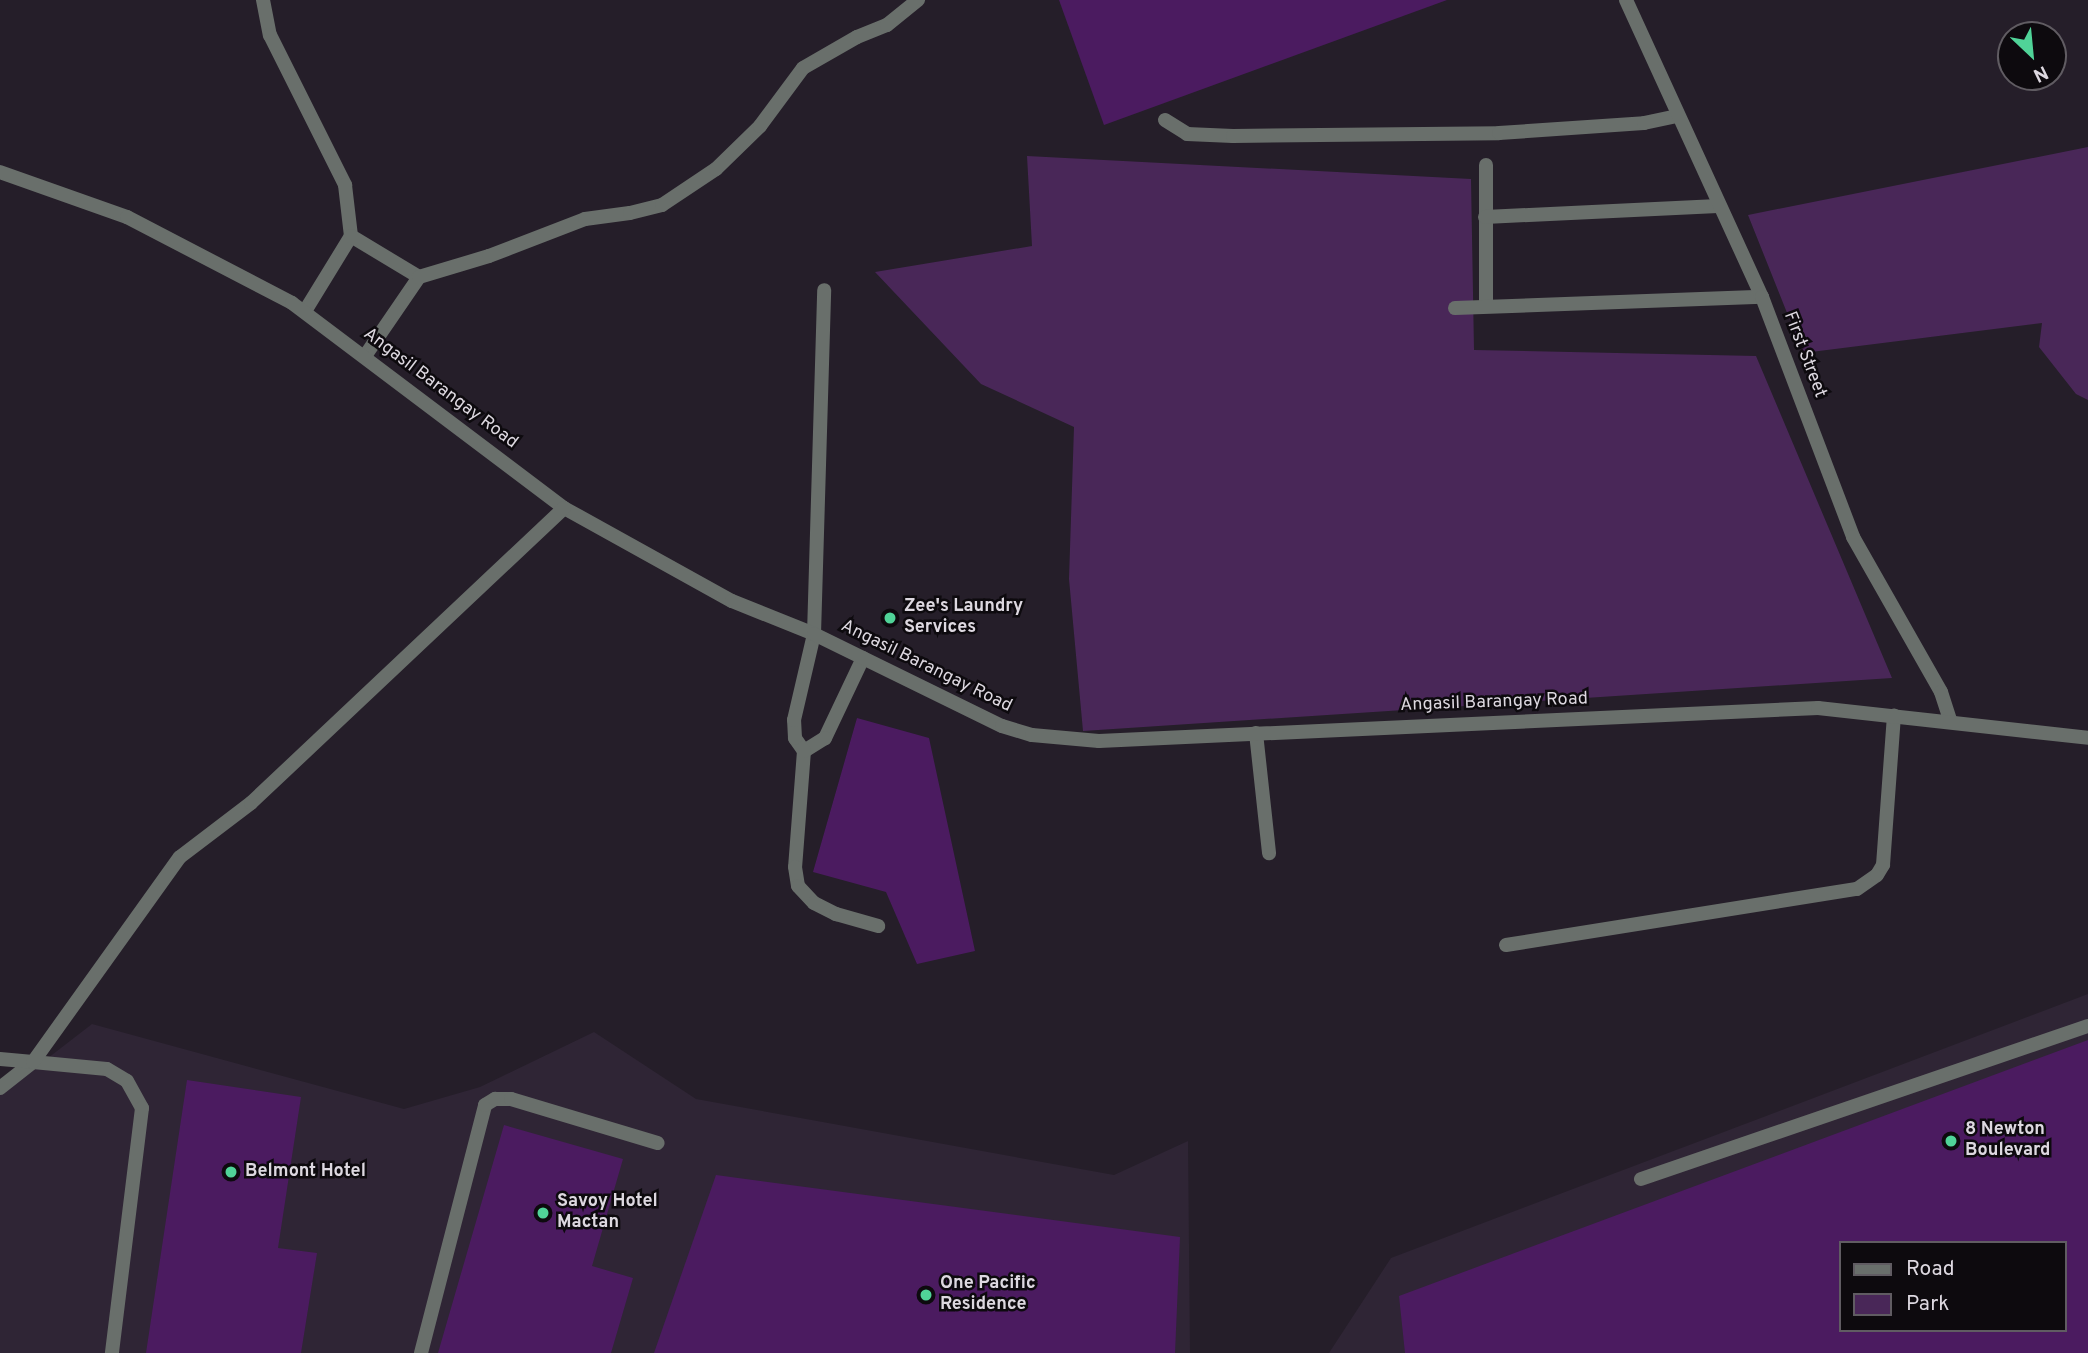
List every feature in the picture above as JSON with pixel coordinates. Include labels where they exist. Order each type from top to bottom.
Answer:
[{"type":"street","points":[[263,0],[270,35],[345,185],[352,236],[305,311]]},
{"type":"street","points":[[365,356],[419,277],[489,256],[585,219],[662,205],[716,169],[760,126],[803,68],[857,37],[887,25],[918,0]]},
{"type":"street","name":"First Street","points":[[1626,0],[1762,298],[1853,537],[1941,692],[1950,720]]},
{"type":"street","points":[[1165,120],[1187,134],[1499,133],[1644,123],[1678,116]]},
{"type":"street","points":[[1486,165],[1486,306]]},
{"type":"street","name":"Angasil Barangay Road","points":[[0,172],[127,216],[305,311],[564,508],[732,601],[814,634],[1002,726],[1032,735],[1099,741],[1818,708],[1950,720],[2088,738]]},
{"type":"street","points":[[1485,217],[1718,206]]},
{"type":"street","points":[[352,236],[419,277]]},
{"type":"street","points":[[824,290],[814,634],[794,720],[795,738],[804,751],[795,867],[798,886],[814,903],[878,926]]},
{"type":"street","points":[[1455,308],[1762,298]]},
{"type":"street","points":[[0,1088],[33,1062],[180,857],[251,803],[564,508]]},
{"type":"street","points":[[804,751],[825,738],[863,658]]},
{"type":"street","points":[[1506,945],[1857,890],[1877,875],[1883,865],[1894,715]]},
{"type":"street","points":[[1256,733],[1269,853]]},
{"type":"street","points":[[1641,1179],[2088,1026]]},
{"type":"street","points":[[0,1059],[107,1069],[127,1081],[142,1108],[112,1353]]},
{"type":"street","points":[[421,1353],[485,1105],[495,1099],[511,1099],[658,1143]]},
{"type":"shaded area","name":"8 Newton Boulevard","points":[[2088,994],[2088,1353],[1329,1353],[1391,1258]]},
{"type":"shaded area","points":[[92,1024],[404,1109],[480,1087],[594,1032],[696,1099],[1114,1175],[1188,1141],[1190,1353],[0,1353],[0,1095]]},
{"type":"green space","points":[[2088,147],[2088,400],[2076,394],[2039,347],[2042,323],[1803,353],[1748,215]]},
{"type":"green space","points":[[1027,156],[1471,179],[1474,350],[1756,356],[1892,678],[1083,731],[1069,579],[1074,427],[981,384],[875,272],[1032,246]]},
{"type":"building","points":[[1059,0],[1447,0],[1104,125]]},
{"type":"building","points":[[857,718],[929,738],[975,951],[917,964],[886,892],[813,872]]},
{"type":"building","name":"8 Newton Boulevard","points":[[2088,1040],[2088,1353],[1405,1353],[1399,1296]]},
{"type":"building","name":"Belmont Hotel","points":[[187,1080],[301,1097],[278,1248],[317,1253],[301,1353],[146,1353]]},
{"type":"building","name":"Savoy Hotel Mactan","points":[[504,1125],[623,1159],[592,1266],[633,1278],[611,1353],[438,1353]]},
{"type":"building","name":"One Pacific Residence","points":[[716,1175],[1180,1237],[1175,1353],[654,1353]]},
{"type":"place","name":"Zee's Laundry Services","points":[[890,618]]},
{"type":"place","name":"8 Newton Boulevard","points":[[1951,1141]]},
{"type":"place","name":"Belmont Hotel","points":[[231,1172]]},
{"type":"place","name":"Savoy Hotel Mactan","points":[[543,1213]]},
{"type":"place","name":"One Pacific Residence","points":[[926,1295]]}]
